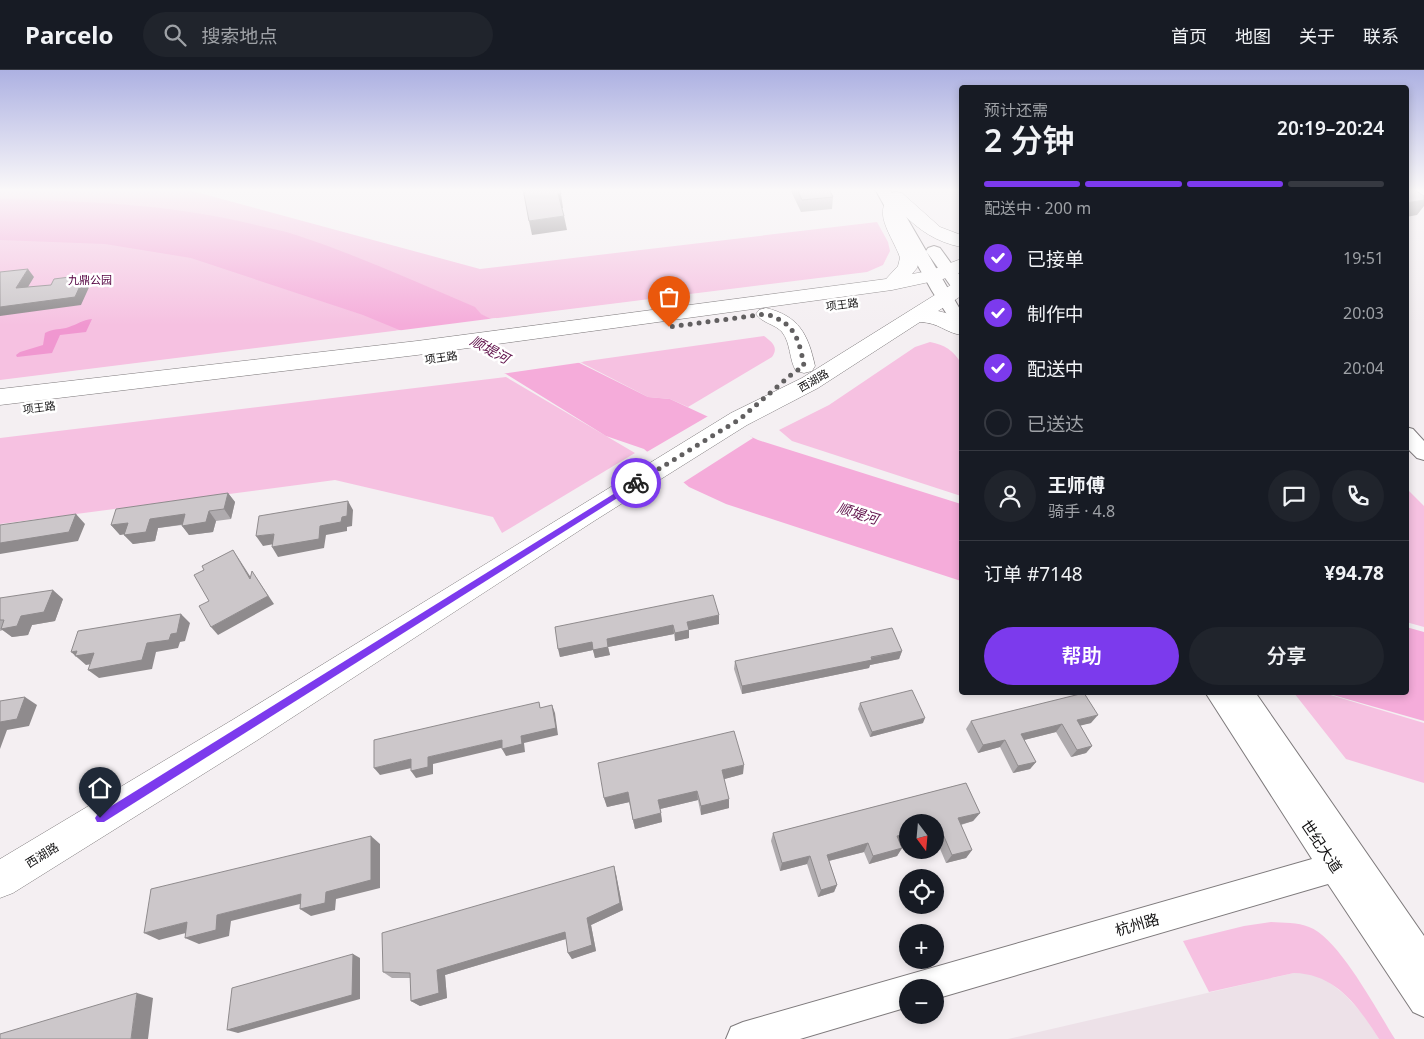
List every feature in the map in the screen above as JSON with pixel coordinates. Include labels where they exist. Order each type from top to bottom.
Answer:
[{"type":"main road","points":[[892,284],[907,268],[910,258],[899,234]]},
{"type":"main road","points":[[941,234],[959,240]]},
{"type":"main road","name":"项王路","points":[[0,412],[546,337],[892,284],[951,283]]},
{"type":"main road","name":"西湖路","points":[[740,419],[804,366],[916,305],[951,283]]},
{"type":"main road","points":[[916,305],[959,328]]},
{"type":"main road","name":"项王路","points":[[546,337],[766,314],[916,305]]},
{"type":"main road","name":"西湖路","points":[[0,880],[244,730],[740,419],[810,383],[916,305]]},
{"type":"main road","points":[[766,314],[780,318],[797,337],[804,366]]},
{"type":"main road","name":"项王路","points":[[0,397],[421,354]]},
{"type":"street","points":[[917,234],[951,283],[959,315]]},
{"type":"street","points":[[1409,437],[1424,453]]},
{"type":"street","name":"世纪大道","points":[[1220,695],[1345,863],[1424,963]]},
{"type":"street","name":"世纪大道","points":[[1242,695],[1345,863],[1424,1001]]},
{"type":"street","name":"杭州路","points":[[944,981],[1345,863]]},
{"type":"street","points":[[743,1039],[899,994]]},
{"type":"shaded area","points":[[92,319],[86,332],[60,335],[52,353],[17,357],[16,355],[43,345],[45,333],[48,331],[66,328]]},
{"type":"shaded area","points":[[1294,973],[1308,973],[1325,979],[1344,994],[1364,1015],[1379,1039],[1008,1039]]},
{"type":"green space","name":"九鼎公园","points":[[0,234],[352,234],[480,269],[774,234],[884,234],[890,251],[883,265],[867,272],[0,380]]},
{"type":"green space","points":[[764,336],[775,348],[772,357],[688,407],[670,399],[648,397],[580,362]]},
{"type":"green space","points":[[930,342],[940,345],[948,349],[959,360],[959,495],[792,441],[779,430],[829,405],[915,347]]},
{"type":"green space","points":[[506,377],[635,453],[502,533],[493,517],[335,480],[0,524],[0,438]]},
{"type":"green space","points":[[1409,491],[1424,506],[1424,627],[1409,623]]},
{"type":"green space","points":[[1296,695],[1331,695],[1424,723],[1424,783],[1346,759]]},
{"type":"green space","points":[[1271,922],[1300,924],[1309,927],[1321,934],[1333,945],[1368,994],[1395,1039],[1379,1039],[1363,1015],[1344,994],[1322,979],[1309,975],[1294,973],[1209,992],[1183,941],[1244,926]]},
{"type":"water","name":"顺堤河","points":[[0,234],[294,234],[319,243],[475,307],[481,314],[648,397],[670,399],[758,440],[959,503],[959,580],[726,504],[689,487],[644,449],[606,436],[506,374],[363,315],[191,258],[105,244],[0,240]]},
{"type":"water","points":[[1409,628],[1424,632],[1424,721],[1333,695],[1409,695]]},
{"type":"pier","points":[[496,318],[584,362],[501,374],[395,331]]},
{"type":"pier","points":[[710,415],[753,438],[681,484],[645,453]]},
{"type":"building","points":[[28,269],[16,288],[51,285],[54,279],[85,275],[75,297],[0,307],[0,272]]},
{"type":"building","points":[[228,493],[224,509],[209,511],[206,522],[182,526],[185,514],[150,519],[146,532],[124,535],[128,523],[111,525],[116,509]]},
{"type":"building","points":[[348,501],[347,516],[342,517],[341,522],[320,526],[319,539],[272,547],[274,534],[256,536],[259,516]]},
{"type":"building","points":[[76,514],[69,532],[0,543],[0,525]]},
{"type":"building","points":[[233,550],[250,579],[252,571],[268,596],[211,627],[199,606],[209,601],[194,575],[204,570],[202,566]]},
{"type":"building","points":[[53,590],[44,612],[21,616],[17,626],[1,629],[4,620],[0,620],[0,598]]},
{"type":"building","points":[[713,595],[719,615],[687,622],[689,630],[675,633],[673,625],[607,639],[608,647],[593,650],[592,642],[558,649],[555,627]]},
{"type":"building","points":[[181,614],[177,633],[171,634],[169,640],[147,643],[142,660],[88,670],[94,653],[75,656],[77,651],[71,652],[78,631]]},
{"type":"building","points":[[892,628],[902,651],[871,657],[872,660],[742,686],[735,661]]},
{"type":"building","points":[[912,690],[925,718],[872,732],[860,703]]},
{"type":"building","points":[[1076,695],[1085,695],[1098,715],[1077,720],[1092,746],[1077,750],[1062,724],[1021,734],[1036,762],[1018,766],[1005,740],[983,745],[971,721]]},
{"type":"building","points":[[25,697],[17,719],[0,722],[0,701]]},
{"type":"building","points":[[539,702],[540,708],[552,705],[556,728],[521,736],[522,744],[502,749],[502,740],[428,757],[428,767],[411,771],[411,759],[374,768],[374,740]]},
{"type":"building","points":[[734,731],[744,765],[722,770],[729,799],[701,806],[697,791],[658,800],[661,813],[633,820],[628,792],[604,798],[598,763]]},
{"type":"building","points":[[966,783],[980,813],[958,818],[972,850],[952,855],[944,837],[944,814],[899,814],[899,835],[897,836],[899,849],[873,856],[868,843],[827,855],[837,885],[821,890],[810,856],[782,863],[773,833]]},
{"type":"building","points":[[371,836],[371,880],[326,892],[325,903],[300,909],[301,894],[217,915],[216,930],[185,938],[187,922],[144,933],[151,889]]},
{"type":"building","points":[[614,866],[620,903],[587,918],[592,945],[568,953],[565,932],[437,970],[439,993],[411,1001],[410,973],[383,972],[382,933]]},
{"type":"building","points":[[353,954],[352,995],[227,1030],[232,988]]},
{"type":"building","points":[[137,993],[131,1039],[0,1039],[0,1034]]},
{"type":"way so far","points":[[636,483],[740,419],[804,366],[797,337],[780,318],[766,314],[669,327]]},
{"type":"route","points":[[100,818],[244,730],[636,483]]}]
